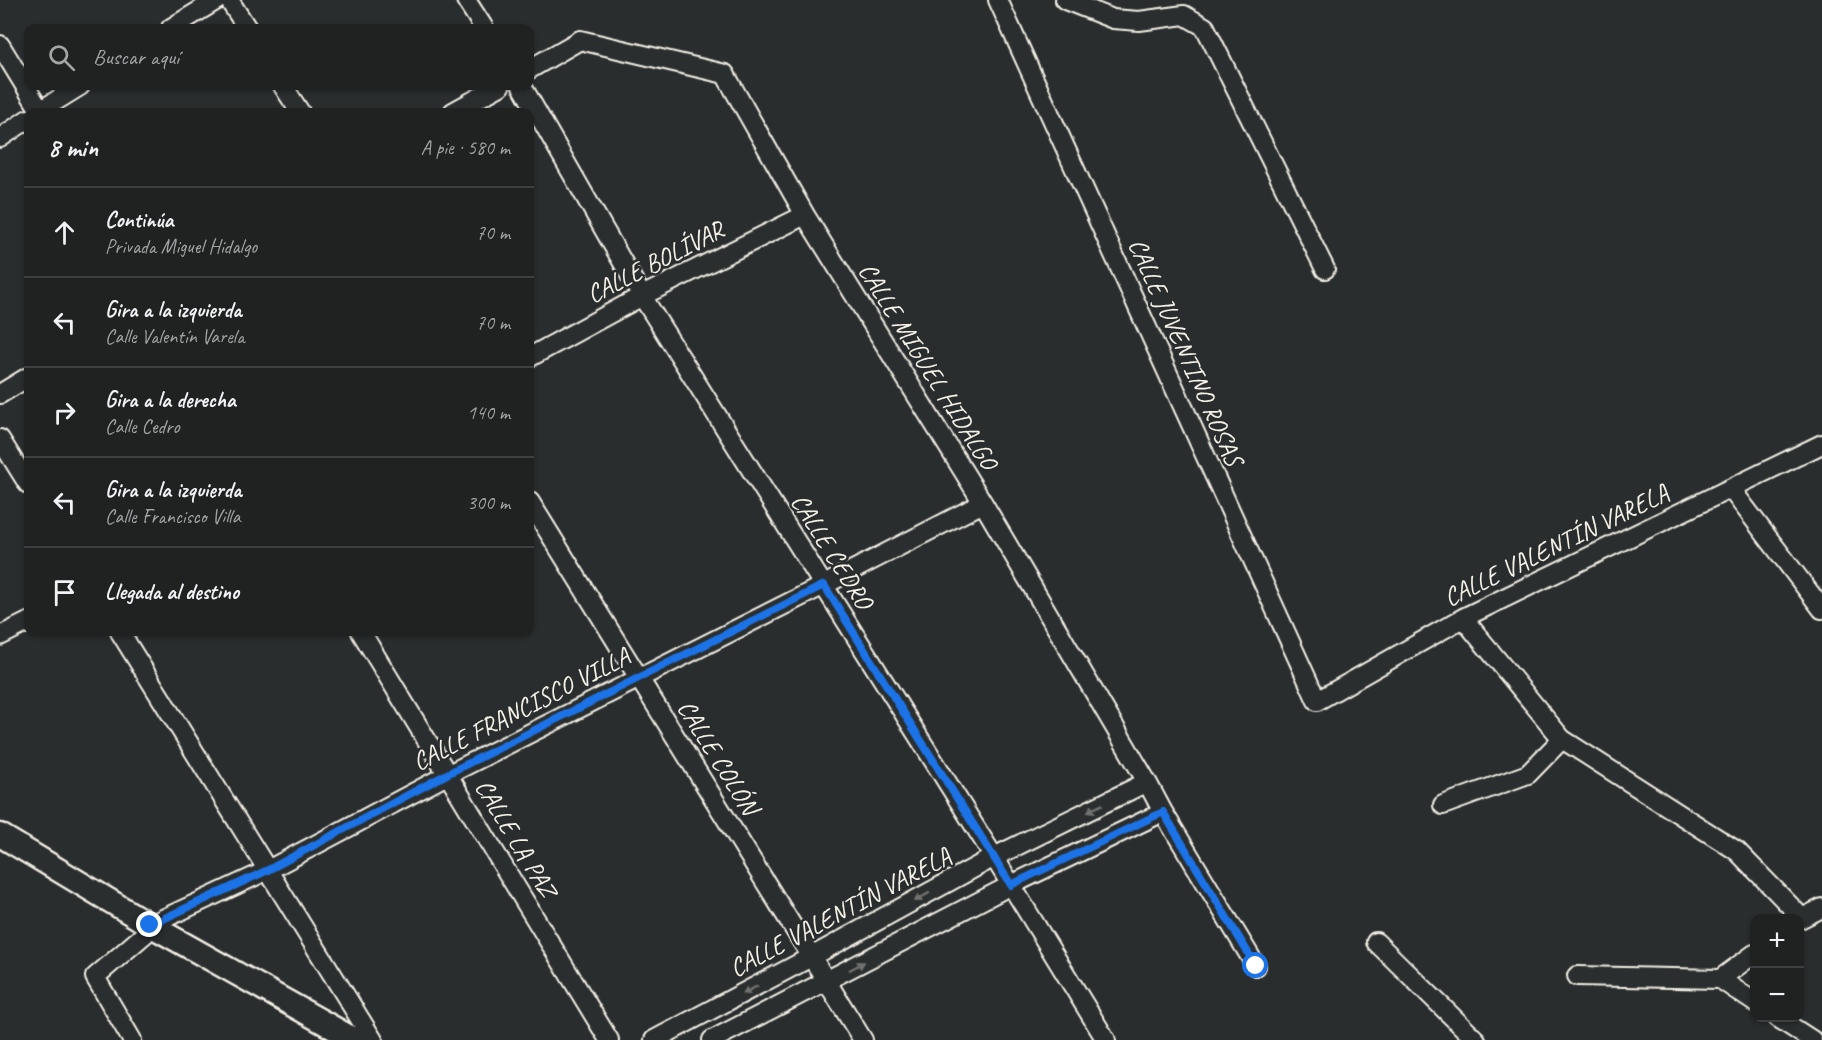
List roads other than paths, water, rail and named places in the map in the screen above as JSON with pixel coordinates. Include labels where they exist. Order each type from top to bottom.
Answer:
[{"type":"street","points":[[178,24],[217,0]]},
{"type":"street","points":[[229,0],[244,24]]},
{"type":"street","points":[[465,0],[481,24]]},
{"type":"street","name":"CALLE JUVENTINO ROSAS","points":[[999,0],[1317,701]]},
{"type":"street","points":[[1065,0],[1113,19],[1139,21],[1184,15],[1205,27],[1325,269]]},
{"type":"street","name":"CALLE MIGUEL HIDALGO","points":[[534,67],[580,40],[725,74],[805,215],[983,503],[1148,782],[1163,812],[1256,966]]},
{"type":"street","points":[[0,45],[24,90]]},
{"type":"street","points":[[24,90],[34,108]]},
{"type":"street","points":[[46,108],[74,90]]},
{"type":"street","points":[[286,90],[297,108]]},
{"type":"street","points":[[460,108],[493,90]]},
{"type":"street","name":"CALLE CEDRO","points":[[524,90],[642,296],[994,857],[1106,1040]]},
{"type":"street","points":[[0,138],[24,122]]},
{"type":"street","name":"CALLE BOLÍVAR","points":[[534,355],[642,296],[805,215]]},
{"type":"street","points":[[0,394],[24,379]]},
{"type":"street","points":[[0,439],[24,478]]},
{"type":"street","name":"CALLE VALENTÍN VARELA","points":[[1317,701],[1463,618],[1822,444]]},
{"type":"street","points":[[1731,489],[1822,609]]},
{"type":"street","name":"CALLE FRANCISCO VILLA","points":[[132,1040],[95,977],[145,934],[150,925],[268,870],[447,774],[983,503]]},
{"type":"street","name":"CALLE COLÓN","points":[[534,509],[864,1040]]},
{"type":"street","points":[[1463,618],[1562,739],[1737,850],[1797,914]]},
{"type":"street","points":[[0,636],[24,624]]},
{"type":"street","points":[[122,636],[373,1040]]},
{"type":"street","name":"CALLE LA PAZ","points":[[363,636],[609,1040]]},
{"type":"street","points":[[1443,804],[1528,774],[1562,739]]},
{"type":"street","name":"CALLE VALENTÍN VARELA","points":[[654,1040],[994,857],[1148,782]]},
{"type":"street","name":"CALLE VALENTÍN VARELA","points":[[712,1040],[1011,885],[1163,812]]},
{"type":"street","points":[[0,835],[150,925],[355,1040]]},
{"type":"street","points":[[1804,917],[1822,908]]},
{"type":"street","points":[[1376,942],[1476,1040]]},
{"type":"street","points":[[1720,979],[1750,958]]},
{"type":"street","points":[[1577,976],[1720,979],[1750,999]]},
{"type":"street","points":[[1785,1022],[1812,1040]]}]
